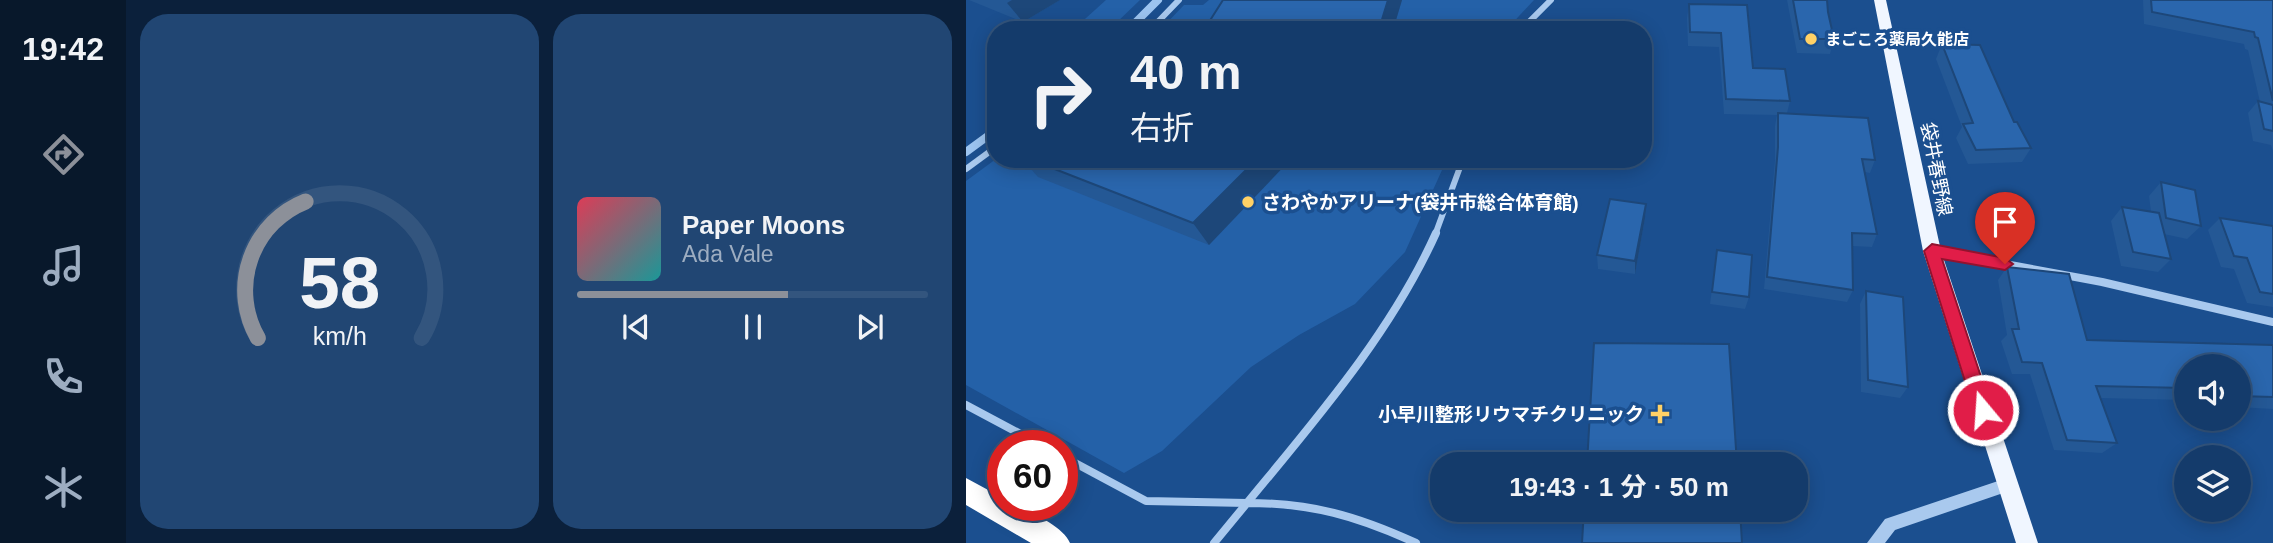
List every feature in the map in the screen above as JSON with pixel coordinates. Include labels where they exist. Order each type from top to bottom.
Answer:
[{"type":"highway","points":[[966,491],[1057,543]]},
{"type":"main road","name":"袋井春野線","points":[[1880,0],[1932,251],[2027,543]]},
{"type":"street","points":[[1158,21],[1178,0]]},
{"type":"street","points":[[1530,21],[1551,0]]},
{"type":"street","points":[[966,169],[987,154]]},
{"type":"street","points":[[1214,543],[1376,336],[1437,231],[1459,168]]},
{"type":"street","points":[[1932,251],[2102,282],[2273,322]]},
{"type":"street","points":[[966,405],[1013,430]]},
{"type":"street","points":[[1078,465],[1146,501],[1309,504],[1336,509],[1416,543]]},
{"type":"street","points":[[1875,543],[1890,524],[2007,485]]},
{"type":"shaded area","points":[[1106,0],[1140,0],[1118,21],[1083,21]]},
{"type":"shaded area","points":[[1209,0],[1534,0],[1514,21],[1169,21],[1184,5],[1203,5]]},
{"type":"shaded area","points":[[987,166],[987,168],[1443,168],[1405,252],[1355,304],[1299,335],[1251,367],[1162,451],[1124,473],[1078,447],[1078,430],[1047,430],[966,385],[966,181]]},
{"type":"building","points":[[1223,0],[1388,0],[1382,21],[1210,21]]},
{"type":"building","points":[[1793,0],[1827,0],[1834,39],[1800,39]]},
{"type":"building","points":[[2151,0],[2273,0],[2273,101],[2258,38],[2254,32],[2152,12]]},
{"type":"building","points":[[1689,4],[1747,5],[1753,68],[1785,69],[1790,101],[1726,99],[1721,33],[1690,32]]},
{"type":"building","points":[[1942,44],[1980,45],[2014,122],[2017,122],[2031,148],[1976,150],[1963,124],[1973,123]]},
{"type":"building","points":[[2258,101],[2273,105],[2273,131],[2264,129]]},
{"type":"building","points":[[1778,113],[1868,118],[1875,160],[1862,159],[1877,234],[1852,233],[1853,290],[1767,277],[1778,147]]},
{"type":"building","points":[[1052,168],[1248,168],[1193,223]]},
{"type":"building","points":[[2161,182],[2195,190],[2201,226],[2166,218]]},
{"type":"building","points":[[1610,199],[1646,204],[1635,261],[1597,255]]},
{"type":"building","points":[[2122,207],[2159,213],[2171,259],[2133,252]]},
{"type":"building","points":[[2220,218],[2273,226],[2273,294],[2260,292],[2247,258],[2234,256]]},
{"type":"building","points":[[1717,250],[1752,255],[1749,297],[1712,292]]},
{"type":"building","points":[[2007,267],[2069,274],[2087,340],[2273,345],[2273,397],[2251,396],[2251,354],[2174,354],[2174,388],[2096,386],[2117,443],[2067,440],[2042,363],[2022,362],[2012,329],[2019,329]]},
{"type":"building","points":[[1866,291],[1903,297],[1908,387],[1868,380]]},
{"type":"building","name":"小早川整形リウマチクリニック","points":[[1594,343],[1729,344],[1736,452],[1588,452]]},
{"type":"building","points":[[1583,522],[1741,522],[1742,543],[1582,543]]},
{"type":"waterway","points":[[1137,21],[1158,0]]},
{"type":"waterway","points":[[966,152],[987,137]]},
{"type":"place","name":"まごころ薬局久能店","points":[[1811,39]]},
{"type":"place","name":"さわやかアリーナ(袋井市総合体育館)","points":[[1248,202]]},
{"type":"place","name":"小早川整形リウマチクリニック","points":[[1660,414]]},
{"type":"route","points":[[1983,410],[1932,251],[2005,264]]}]
